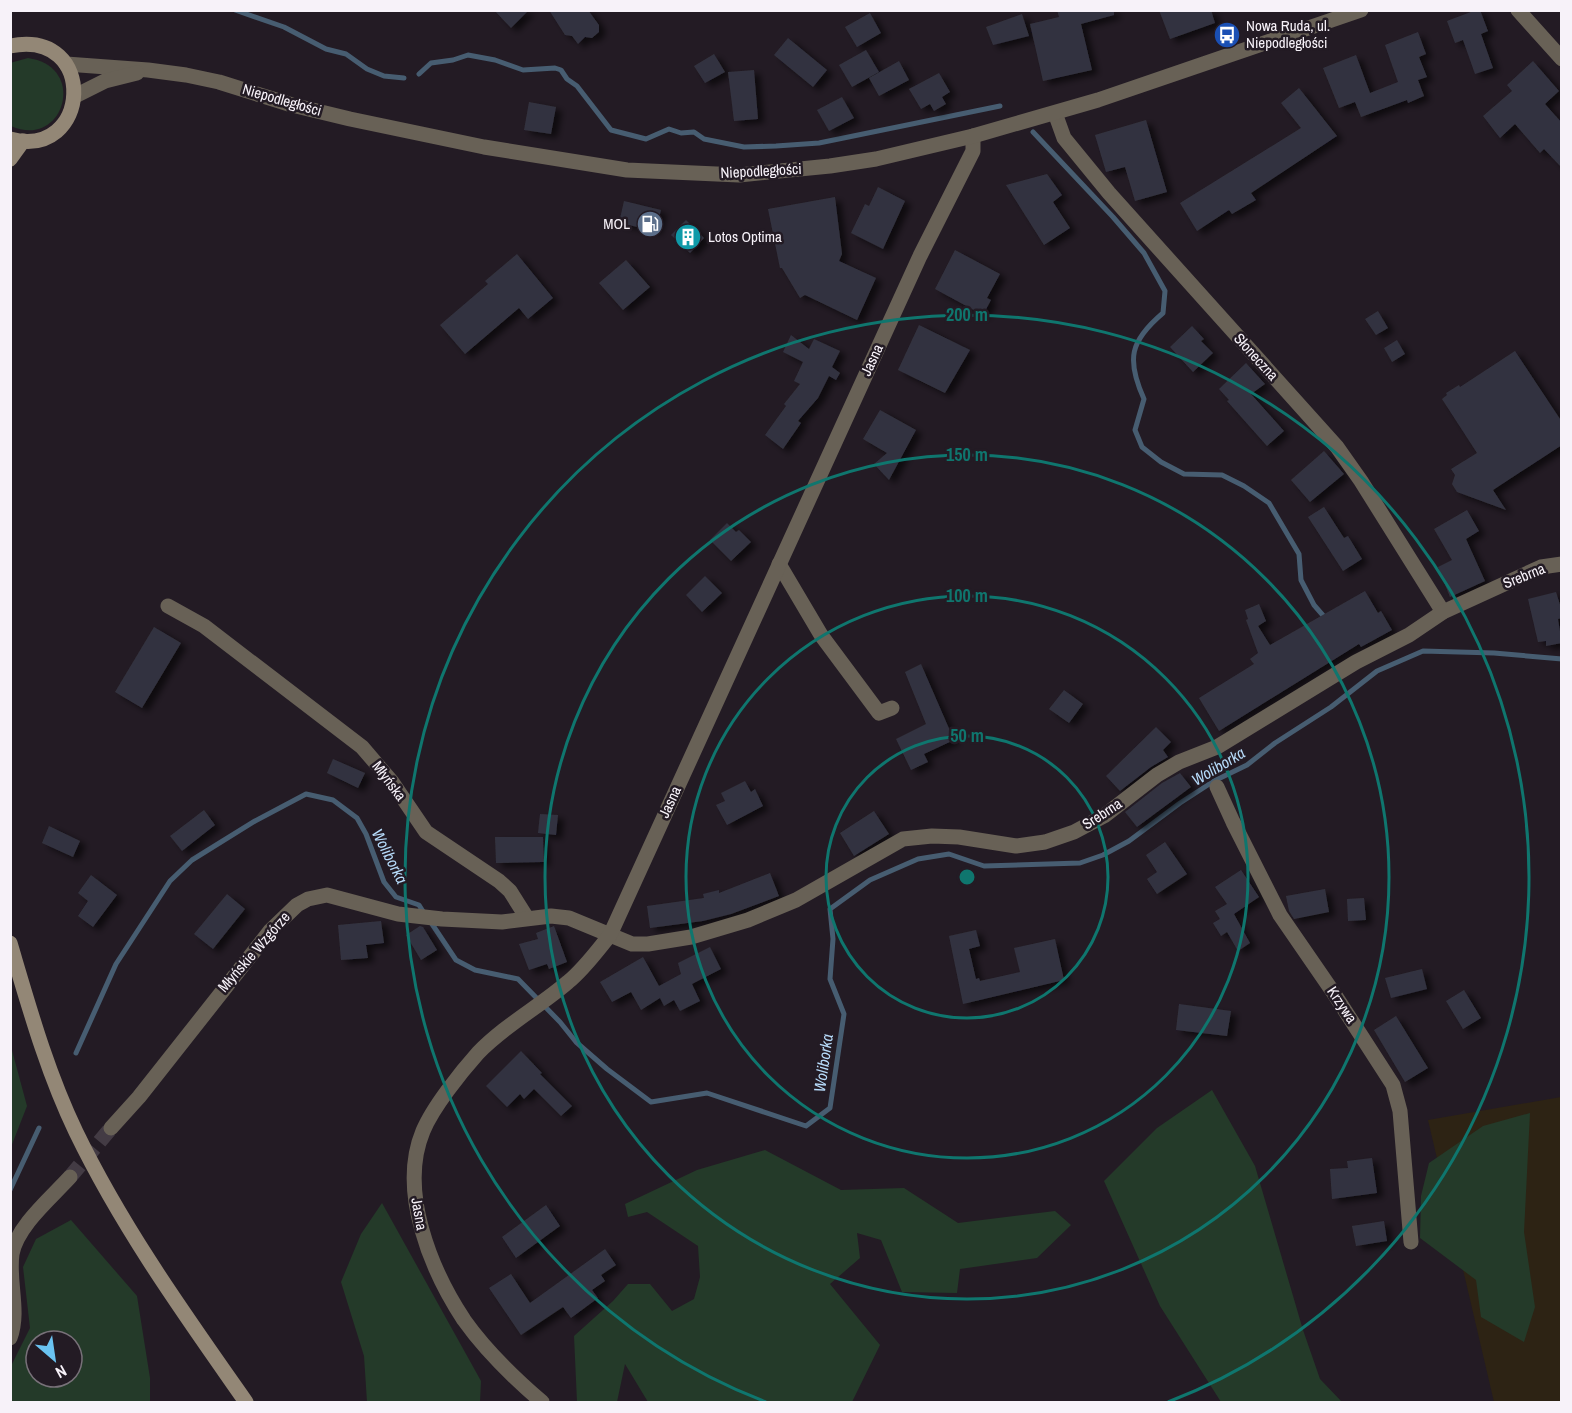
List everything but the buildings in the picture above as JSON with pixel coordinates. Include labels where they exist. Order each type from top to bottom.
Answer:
[{"type":"main road","points":[[10,159],[17,140],[39,140],[53,134],[64,124],[72,111],[75,96],[72,74],[58,55],[36,44],[11,46]]},
{"type":"main road","points":[[10,943],[36,1035],[76,1131],[121,1218],[150,1264],[246,1402]]},
{"type":"street","name":"Niepodległości","points":[[66,64],[148,69],[186,75],[219,82],[292,105],[484,147],[627,170],[739,175],[876,159],[973,136],[1141,86],[1361,10]]},
{"type":"street","points":[[1518,10],[1562,59]]},
{"type":"street","name":"Niepodległości","points":[[75,96],[105,81],[148,69]]},
{"type":"street","name":"Słoneczna","points":[[1054,113],[1065,138],[1109,193],[1337,447],[1361,481],[1443,612]]},
{"type":"street","name":"Jasna","points":[[542,1402],[501,1365],[464,1319],[435,1266],[423,1237],[416,1208],[414,1167],[423,1131],[466,1068],[496,1036],[582,969],[610,935],[920,256],[973,151],[973,136]]},
{"type":"street","points":[[779,564],[820,635],[879,713],[892,708]]},
{"type":"street","name":"Srebrna","points":[[610,935],[632,944],[648,944],[691,938],[748,920],[796,900],[903,839],[932,836],[959,837],[1016,846],[1045,842],[1074,832],[1104,816],[1157,775],[1179,762],[1218,747],[1356,662],[1443,612],[1541,567],[1562,564]]},
{"type":"street","name":"Młyńska","points":[[168,606],[204,626],[362,747],[392,782],[426,832],[499,881],[510,891],[527,918]]},
{"type":"street","name":"Krzywa","points":[[1217,787],[1280,915],[1393,1085],[1400,1111],[1411,1242]]},
{"type":"street","name":"Młyńskie Wzgórze","points":[[111,1128],[263,939],[287,913],[308,899],[327,895],[412,916],[442,919],[502,922],[527,918]]},
{"type":"street","points":[[527,918],[551,916],[569,918],[610,935]]},
{"type":"street","points":[[10,1338],[14,1323],[12,1254],[20,1232],[69,1177]]},
{"type":"shaded area","points":[[1561,1097],[1561,1402],[1494,1402],[1428,1120]]},
{"type":"green space","points":[[28,58],[47,64],[58,76],[63,90],[62,104],[55,117],[44,127],[29,130],[11,126],[10,63]]},
{"type":"green space","points":[[10,1043],[27,1106],[11,1147],[10,1147]]},
{"type":"green space","points":[[1212,1090],[1255,1166],[1303,1330],[1320,1379],[1342,1402],[1221,1402],[1160,1306],[1104,1181],[1157,1128]]},
{"type":"green space","points":[[1530,1113],[1524,1232],[1535,1307],[1524,1342],[1481,1317],[1476,1280],[1420,1238],[1421,1196],[1429,1163],[1483,1126]]},
{"type":"green space","points":[[765,1150],[841,1190],[904,1188],[958,1223],[1055,1211],[1071,1225],[1037,1258],[960,1269],[957,1293],[902,1292],[881,1240],[857,1233],[860,1258],[830,1284],[880,1345],[852,1402],[648,1402],[625,1364],[617,1402],[577,1402],[574,1336],[613,1301],[628,1284],[650,1284],[672,1311],[694,1299],[700,1277],[698,1246],[647,1212],[628,1217],[625,1204],[697,1170]]},
{"type":"green space","points":[[382,1203],[481,1381],[480,1402],[367,1402],[364,1356],[341,1282],[361,1234]]},
{"type":"green space","points":[[71,1220],[137,1296],[150,1378],[150,1402],[11,1402],[11,1366],[24,1340],[24,1389],[84,1389],[84,1329],[30,1329],[23,1267],[36,1239]]},
{"type":"waterway","points":[[235,10],[284,27],[326,49],[346,54],[367,69],[384,76],[404,78]]},
{"type":"waterway","points":[[419,74],[431,63],[468,55],[495,60],[523,70],[555,68],[561,70],[567,79],[577,86],[611,130],[646,139],[669,129],[681,133],[694,132],[704,139],[744,147],[819,143],[1000,106]]},
{"type":"waterway","points":[[1033,132],[1144,253],[1165,291],[1163,313],[1144,333],[1134,352],[1135,373],[1144,399],[1135,430],[1142,447],[1161,462],[1184,474],[1222,475],[1244,486],[1269,503],[1299,554],[1301,580],[1314,605],[1327,620]]},
{"type":"waterway","name":"Woliborka","points":[[430,921],[456,960],[475,970],[518,979],[576,1042],[651,1102],[707,1093],[806,1126],[830,1108],[844,1014],[830,979],[833,939],[830,909],[870,880],[918,859],[949,854],[984,866],[1080,863],[1103,855],[1129,841],[1214,781],[1247,765],[1275,743],[1331,707],[1377,671],[1423,651],[1494,653],[1562,659]]},
{"type":"waterway","name":"Woliborka","points":[[76,1053],[116,964],[170,881],[192,860],[255,821],[306,794],[333,800],[357,818],[366,834],[384,882],[396,897],[419,905],[424,913]]},
{"type":"waterway","name":"Woliborka","points":[[10,1190],[39,1128]]},
{"type":"tunnel","points":[[70,1177],[111,1128]]},
{"type":"place","name":"Nowa Ruda, ul. Niepodległości","points":[[1227,35]]},
{"type":"place","name":"MOL","points":[[650,224]]},
{"type":"place","name":"Lotos Optima","points":[[688,237]]}]
